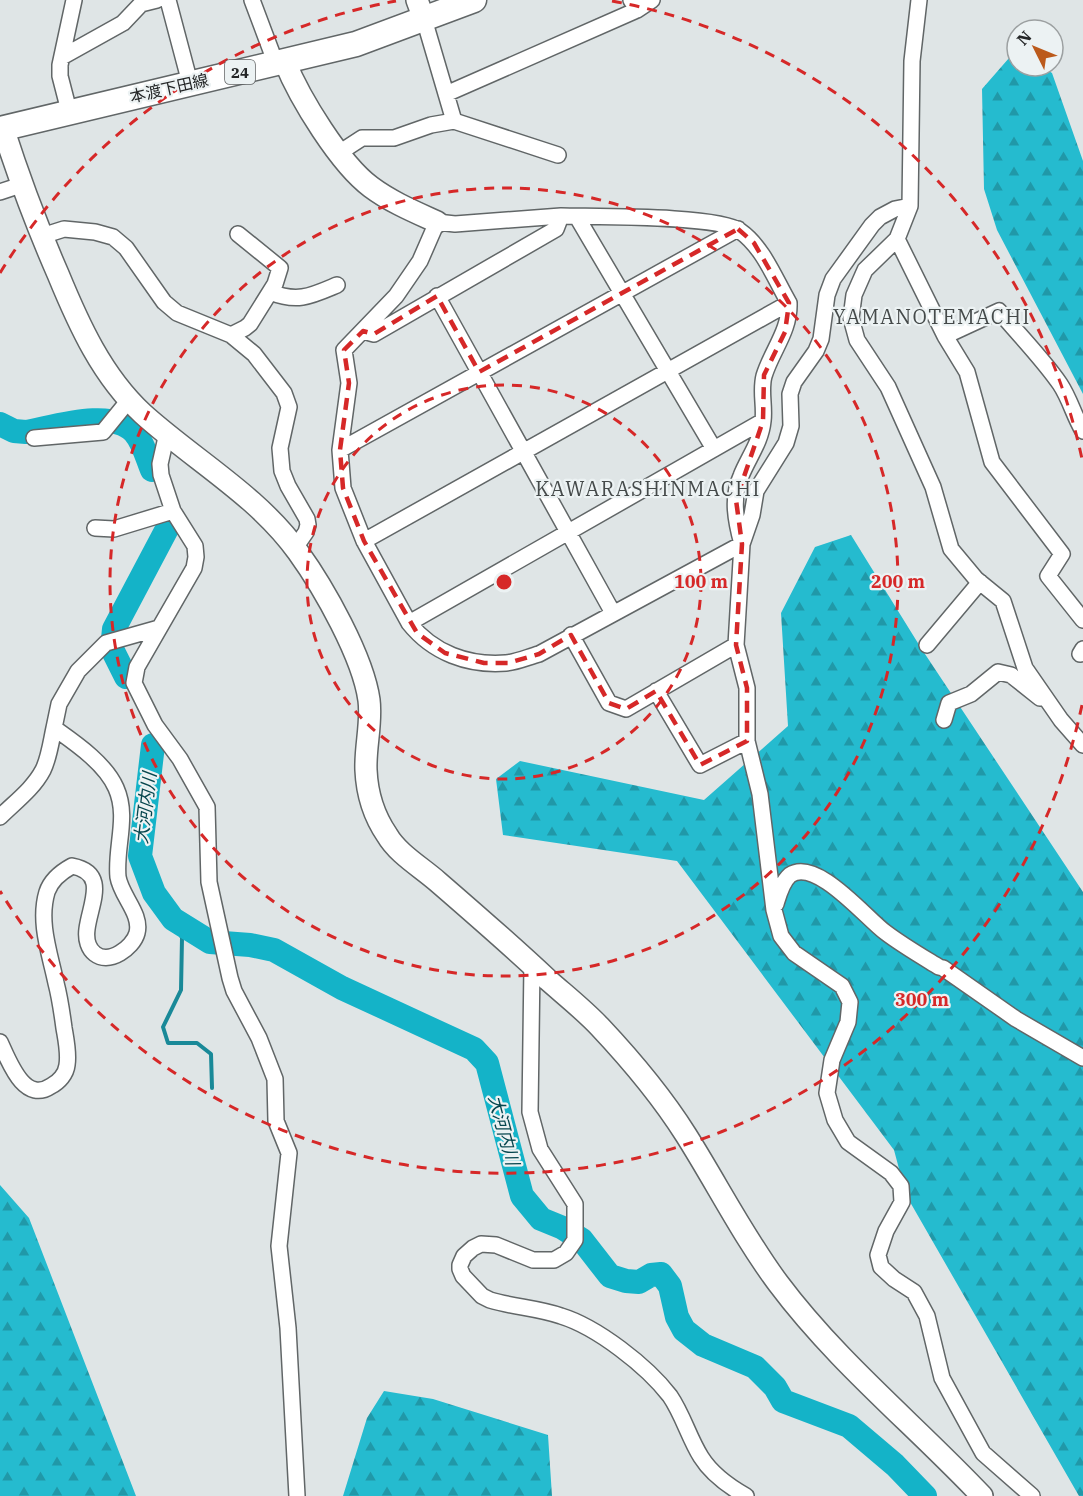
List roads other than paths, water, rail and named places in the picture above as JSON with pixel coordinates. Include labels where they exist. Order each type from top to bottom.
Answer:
[{"type":"main road","name":"本渡下田線","points":[[1,127],[356,45],[421,10],[474,0]]},
{"type":"street","points":[[69,111],[60,76],[74,0]]},
{"type":"street","points":[[62,57],[123,23],[141,4],[157,0]]},
{"type":"street","points":[[168,0],[190,83]]},
{"type":"street","points":[[252,0],[281,63],[300,97],[355,173],[371,188],[437,222],[455,224],[561,216],[674,219],[738,229],[754,243],[789,303],[790,314],[785,332],[764,375],[763,421],[759,440],[740,478],[736,500],[736,521],[742,544]]},
{"type":"street","points":[[446,94],[634,5],[652,0]]},
{"type":"street","points":[[919,0],[912,61],[910,206],[897,239],[865,270],[854,295],[851,318],[857,340],[888,387],[933,487],[951,549],[980,582],[1003,601],[1025,668],[1052,707],[1083,745]]},
{"type":"street","points":[[421,10],[454,121]]},
{"type":"street","points":[[339,153],[362,138],[394,138],[430,125],[454,121],[558,155]]},
{"type":"street","points":[[1,127],[21,185],[75,314],[101,363],[119,389],[124,407],[167,433],[210,466],[272,522],[295,548],[315,577],[357,657],[364,680],[369,703],[366,770],[371,802],[394,846],[598,1024],[644,1078],[684,1132],[763,1262],[811,1323],[982,1496]]},
{"type":"street","points":[[0,202],[0,192],[21,185]]},
{"type":"street","points":[[910,206],[895,209],[880,217],[833,279],[827,295],[821,339],[816,351],[794,382],[790,394],[791,426],[786,443],[756,491],[752,514],[742,544],[736,645],[747,688],[747,741],[760,794],[774,910],[781,936],[794,953],[842,986],[850,1002],[848,1022],[832,1060],[827,1093],[835,1120],[848,1142],[891,1173],[901,1186],[902,1202],[886,1231],[878,1255],[881,1267],[914,1292],[927,1316],[942,1378],[983,1453],[1032,1496]]},
{"type":"street","points":[[363,331],[374,334],[556,229],[561,216]]},
{"type":"street","points":[[577,217],[714,449]]},
{"type":"street","points":[[437,222],[420,261],[396,296],[344,350],[349,383],[340,450],[343,488],[364,541],[409,623],[424,639],[445,653],[463,661],[508,663],[539,654],[742,544]]},
{"type":"street","points":[[42,236],[64,229],[95,232],[113,237],[126,248],[164,302],[177,313],[231,335],[254,354],[284,393],[289,407],[280,448],[282,471],[308,525],[295,548]]},
{"type":"street","points":[[340,450],[738,229]]},
{"type":"street","points":[[231,335],[250,324],[275,284],[280,268],[238,234]]},
{"type":"street","points":[[897,239],[945,336],[967,372],[992,462],[1062,554],[1048,576],[1083,620]]},
{"type":"street","points":[[270,292],[283,297],[307,298],[337,285]]},
{"type":"street","points":[[437,296],[613,613]]},
{"type":"street","points":[[364,541],[789,303]]},
{"type":"street","points":[[945,336],[999,311],[1060,384],[1083,431]]},
{"type":"street","points":[[34,438],[103,432],[124,407]]},
{"type":"street","points":[[409,623],[763,421]]},
{"type":"street","points":[[167,433],[160,464],[161,475],[173,511],[195,546],[196,557],[194,568],[136,667],[134,683],[154,725],[180,759],[207,807],[209,882],[221,942],[234,991],[259,1038],[275,1079],[276,1121],[289,1153],[279,1246],[288,1328],[297,1496]]},
{"type":"street","points":[[95,528],[114,529],[173,511]]},
{"type":"street","points":[[927,645],[980,582]]},
{"type":"street","points":[[0,817],[28,791],[42,771],[48,755],[59,704],[78,671],[111,641],[159,628]]},
{"type":"street","points":[[571,635],[609,703],[626,709],[736,645]]},
{"type":"street","points":[[944,720],[949,704],[971,694],[998,672],[1011,675],[1052,707]]},
{"type":"street","points":[[656,691],[700,765],[747,741]]},
{"type":"street","points":[[0,1042],[18,1076],[30,1089],[45,1090],[63,1076],[67,1066],[68,1049],[47,943],[44,914],[47,891],[64,870],[72,866],[80,867],[88,872],[93,880],[95,890],[86,932],[91,949],[98,957],[105,958],[123,952],[137,933],[137,920],[120,887],[118,876],[122,807],[115,786],[105,771],[54,728]]},
{"type":"street","points":[[774,910],[782,887],[790,875],[801,872],[816,875],[834,886],[884,932],[952,974],[1016,1019],[1083,1058]]},
{"type":"street","points":[[532,965],[530,1112],[540,1149],[575,1204],[575,1233],[566,1253],[554,1260],[532,1260],[496,1245],[481,1244],[464,1256],[460,1269],[482,1296],[490,1300],[562,1316],[588,1327],[620,1349],[671,1397],[702,1459],[732,1488],[746,1496]]},
{"type":"waterway","name":"大河内川","points":[[0,424],[14,431],[26,432],[82,421],[112,421],[134,432],[140,440],[152,470]]},
{"type":"waterway","name":"大河内川","points":[[126,677],[112,649],[114,629],[169,525]]},
{"type":"waterway","name":"大河内川","points":[[153,745],[140,856],[154,893],[173,919],[210,942],[250,945],[274,950],[342,988],[474,1049],[487,1063],[522,1196],[541,1219],[563,1228],[582,1240],[610,1276],[639,1282],[651,1275],[661,1274],[670,1286],[677,1317],[684,1330],[703,1345],[755,1367],[775,1387],[783,1401],[849,1426],[895,1465],[925,1496]]},
{"type":"waterway","points":[[173,919],[182,938],[181,990],[163,1027],[168,1043],[197,1043],[211,1054],[212,1088]]},
{"type":"district","name":"YAMANOTEMACHI","points":[[932,316]]},
{"type":"district","name":"KAWARASHINMACHI","points":[[648,488]]}]
